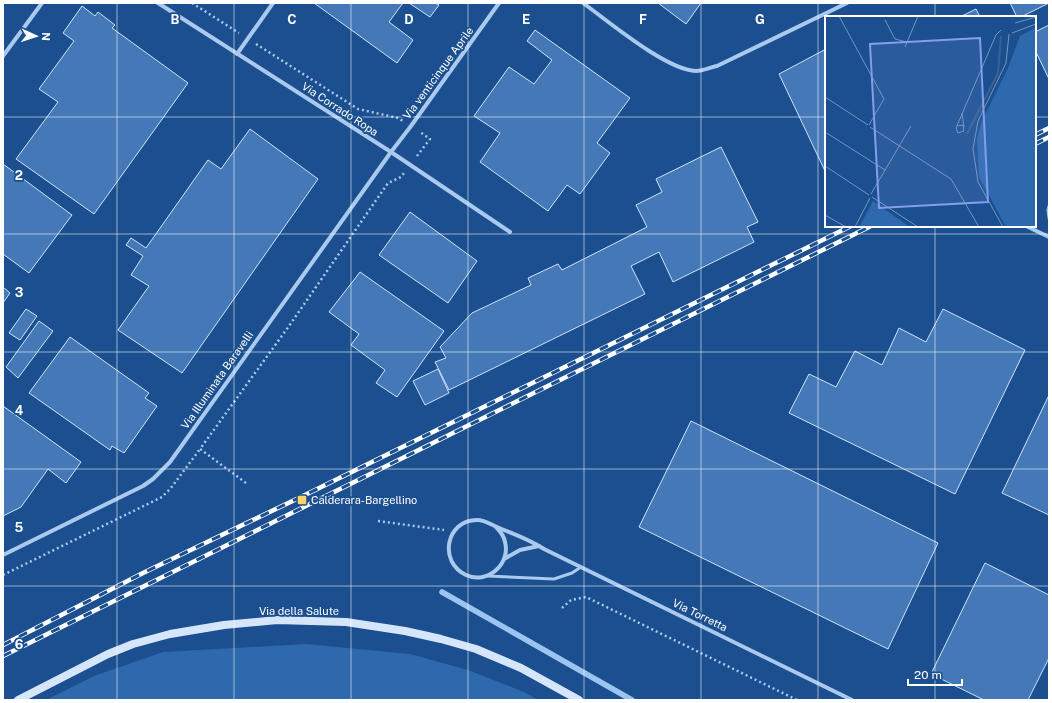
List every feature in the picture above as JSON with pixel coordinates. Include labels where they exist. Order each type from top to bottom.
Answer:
[{"type":"street","points":[[3,56],[42,3]]},
{"type":"street","name":"Via Corrado Ropa","points":[[158,3],[410,165],[510,232]]},
{"type":"street","points":[[237,54],[273,3]]},
{"type":"street","name":"Via venticinque Aprile","points":[[390,152],[411,126],[499,3]]},
{"type":"street","points":[[583,3],[648,50],[676,66],[696,71],[717,66],[847,3]]},
{"type":"street","name":"Via Illuminata Baravelli","points":[[3,555],[143,486],[170,462],[390,152]]},
{"type":"street","points":[[1028,227],[1049,238]]},
{"type":"street","name":"Via Torretta","points":[[454,531],[469,521],[479,520],[488,522],[496,527],[518,535],[852,700]]},
{"type":"street","points":[[454,531],[448,549],[454,566],[461,573],[469,577],[479,578],[488,576],[498,569],[504,559],[506,542],[496,527]]},
{"type":"street","points":[[504,559],[520,550],[540,546]]},
{"type":"street","name":"Via della Salute","points":[[18,700],[108,654],[133,644],[170,634],[224,625],[284,620],[346,622],[405,631],[448,641],[476,649],[521,668],[579,700]]},
{"type":"lane","points":[[1049,206],[1049,218]]},
{"type":"lane","points":[[488,576],[554,579],[572,573],[581,567]]},
{"type":"path","points":[[3,575],[162,497],[171,488],[289,326],[388,183],[401,177],[430,139],[398,118],[358,109],[192,3]]},
{"type":"path","points":[[200,449],[246,483]]},
{"type":"path","points":[[378,521],[454,531]]},
{"type":"path","points":[[562,608],[571,600],[586,597],[595,600],[797,700]]},
{"type":"shaded area","points":[[306,644],[410,654],[468,670],[524,692],[538,700],[46,700],[94,676],[163,652]]},
{"type":"building","points":[[314,3],[403,3],[389,22],[413,40],[397,63]]},
{"type":"building","points":[[409,3],[435,3],[439,5],[430,17]]},
{"type":"building","points":[[658,3],[701,3],[686,24]]},
{"type":"building","points":[[1010,3],[1049,3],[1023,16],[1016,16]]},
{"type":"building","points":[[82,6],[95,16],[98,12],[115,25],[112,28],[188,83],[94,214],[16,159],[58,102],[39,89],[74,41],[63,33]]},
{"type":"building","points":[[976,9],[980,16],[962,16]]},
{"type":"building","points":[[1049,25],[1049,79],[1036,52],[1036,32]]},
{"type":"building","points":[[535,30],[630,98],[597,143],[610,153],[580,194],[567,185],[548,211],[480,162],[500,133],[474,116],[509,67],[534,84],[552,60],[527,41]]},
{"type":"building","points":[[825,50],[825,171],[779,74]]},
{"type":"building","points":[[250,129],[318,179],[182,373],[118,330],[149,286],[131,275],[143,256],[126,245],[131,238],[146,248],[208,160],[221,169]]},
{"type":"building","points":[[721,147],[758,222],[747,227],[754,242],[673,282],[659,252],[631,266],[645,294],[449,390],[435,362],[446,358],[440,347],[472,313],[531,285],[528,278],[558,264],[562,270],[647,227],[636,205],[662,192],[656,179]]},
{"type":"building","points":[[3,164],[72,215],[29,273],[3,254]]},
{"type":"building","points":[[410,212],[477,261],[448,303],[379,255]]},
{"type":"building","points":[[360,272],[444,331],[397,397],[376,383],[385,370],[351,345],[359,334],[329,312]]},
{"type":"building","points":[[3,287],[10,293],[3,303]]},
{"type":"building","points":[[26,309],[37,316],[20,340],[9,333]]},
{"type":"building","points":[[943,309],[1025,350],[955,494],[789,413],[809,374],[836,387],[855,351],[882,365],[899,328],[926,342]]},
{"type":"building","points":[[39,321],[53,331],[18,378],[6,367]]},
{"type":"building","points":[[70,337],[149,393],[145,398],[157,406],[124,453],[112,446],[110,450],[29,393]]},
{"type":"building","points":[[438,369],[449,393],[425,405],[413,381]]},
{"type":"building","points":[[1049,395],[1049,515],[1002,493]]},
{"type":"building","points":[[3,406],[81,462],[66,483],[48,469],[21,507],[3,516]]},
{"type":"building","points":[[691,421],[938,543],[888,649],[639,527]]},
{"type":"building","points":[[985,563],[1049,595],[1049,658],[1028,700],[984,700],[931,674]]},
{"type":"waterway","points":[[442,592],[632,700]]},
{"type":"railway","points":[[1036,134],[1049,128]]},
{"type":"railway","points":[[1036,144],[1049,137]]},
{"type":"railway","points":[[3,645],[145,572],[307,494],[849,227]]},
{"type":"railway","points":[[3,656],[869,227]]},
{"type":"place","name":"Calderara-Bargellino","points":[[302,500]]}]
